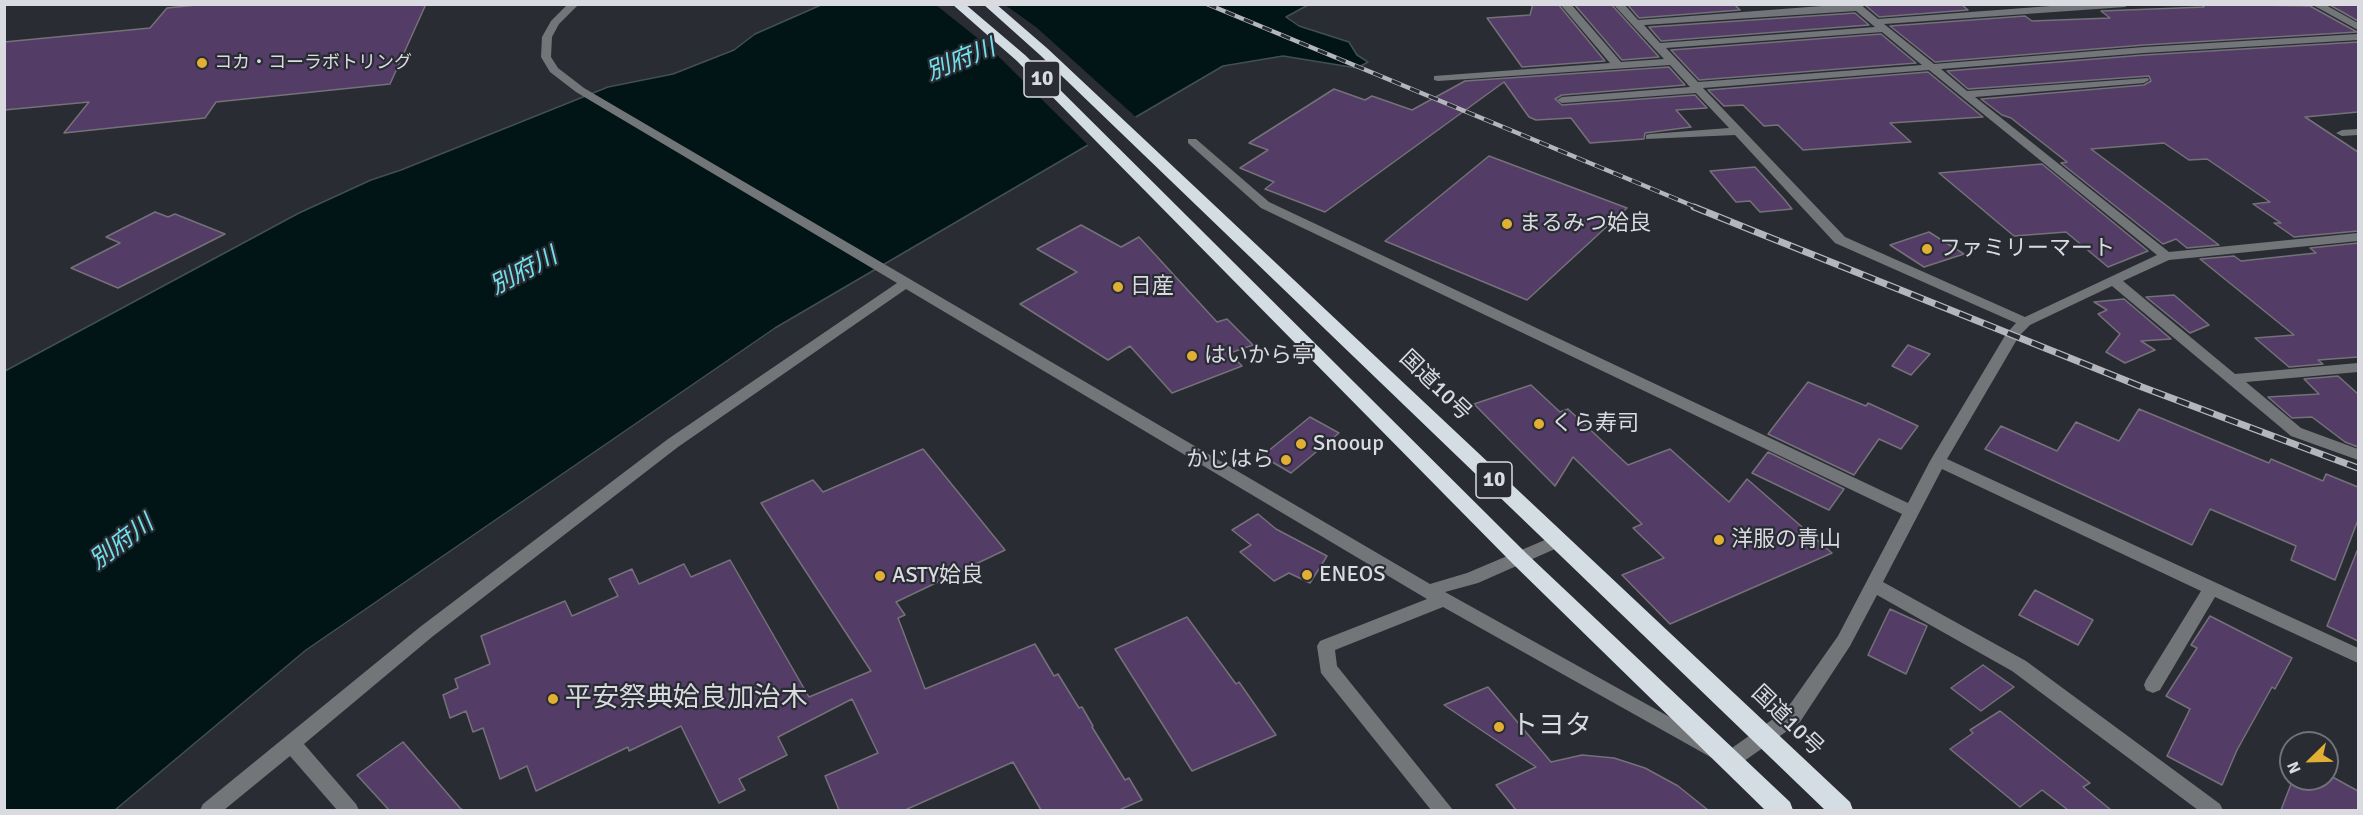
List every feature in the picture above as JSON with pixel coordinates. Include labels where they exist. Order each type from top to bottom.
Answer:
[{"type":"highway","name":"10","points":[[957,4],[1021,58],[1520,559],[1781,810]]},
{"type":"highway","name":"国道10号","points":[[988,4],[1044,52],[1842,810]]},
{"type":"street","points":[[574,4],[555,23],[547,37],[546,57],[554,70],[580,90],[1435,595],[1730,760],[1793,716],[1844,641],[1875,586],[1938,460],[2013,334],[2025,322],[2166,256],[2358,237]]},
{"type":"street","points":[[1565,4],[1618,66]]},
{"type":"street","points":[[1618,4],[1840,240],[2025,322]]},
{"type":"street","points":[[1875,22],[2125,4]]},
{"type":"street","points":[[2316,4],[2358,27]]},
{"type":"street","points":[[1635,23],[1855,6],[2166,256]]},
{"type":"street","points":[[1657,46],[1884,29]]},
{"type":"street","points":[[1562,100],[1930,67],[2358,37]]},
{"type":"street","points":[[1438,78],[1672,62]]},
{"type":"street","points":[[1965,94],[2144,80]]},
{"type":"street","points":[[1650,137],[1737,131]]},
{"type":"street","points":[[2342,133],[2358,132]]},
{"type":"street","points":[[1192,141],[1265,205],[1913,512]]},
{"type":"street","points":[[2114,281],[2296,432],[2358,455]]},
{"type":"street","points":[[210,810],[426,632],[673,443],[906,283]]},
{"type":"street","points":[[2234,379],[2358,367]]},
{"type":"street","points":[[1938,460],[2358,656]]},
{"type":"street","points":[[1443,810],[1328,668],[1326,645],[1558,541]]},
{"type":"street","points":[[1875,586],[2019,666],[2213,810]]},
{"type":"street","points":[[2153,685],[2212,588]]},
{"type":"street","points":[[291,744],[349,810]]},
{"type":"water","name":"別府川","points":[[821,5],[1308,5],[1286,17],[1299,26],[1349,42],[1357,55],[1368,62],[1357,68],[1283,56],[1223,66],[775,328],[306,650],[115,810],[5,810],[5,371],[299,213],[371,180],[608,87],[673,74],[734,50],[755,34]]},
{"type":"pier","points":[[936,5],[1005,5],[1036,27],[1138,119],[1090,147],[990,48]]},
{"type":"building","name":"コカ・コーラボトリング","points":[[206,4],[426,4],[390,84],[216,102],[205,118],[64,133],[89,102],[4,110],[4,42],[150,28],[167,8]]},
{"type":"building","points":[[1533,4],[1558,4],[1605,61],[1522,67],[1487,18],[1530,15]]},
{"type":"building","points":[[1574,4],[1611,4],[1659,57],[1622,60]]},
{"type":"building","points":[[1627,4],[1734,4],[1740,10],[1639,18]]},
{"type":"building","points":[[1864,4],[1961,4],[1968,10],[1879,17]]},
{"type":"building","points":[[2201,4],[2310,6],[2357,32],[2144,45],[1935,62],[1890,26],[2025,16],[2032,21],[2110,18],[2101,11],[2204,7]]},
{"type":"building","points":[[2358,4],[2358,21],[2330,5]]},
{"type":"building","points":[[1855,13],[1869,25],[1661,41],[1649,27]]},
{"type":"building","points":[[1881,34],[1916,63],[1699,80],[1671,50]]},
{"type":"building","points":[[2358,42],[2358,112],[2305,117],[2358,152],[2358,231],[2294,237],[2274,223],[2281,223],[2253,204],[2270,202],[2207,159],[2189,160],[2164,143],[2091,149],[2219,245],[2187,248],[2176,239],[2163,244],[2061,163],[2067,162],[2011,118],[2002,115],[1981,99],[2144,85],[2151,81],[2149,76],[1968,89],[1947,71],[2144,55]]},
{"type":"building","points":[[1669,67],[1685,85],[1562,95],[1555,99],[1562,105],[1695,95],[1707,108],[1676,110],[1691,127],[1645,133],[1644,139],[1590,143],[1571,118],[1536,120],[1529,117],[1504,82],[1325,212],[1265,189],[1274,182],[1240,168],[1268,150],[1249,143],[1334,89],[1365,100],[1372,96],[1412,110],[1465,81]]},
{"type":"building","points":[[1928,72],[1983,117],[1890,123],[1911,142],[1803,150],[1778,125],[1764,126],[1743,105],[1724,106],[1708,90]]},
{"type":"building","name":"まるみつ姶良","points":[[1489,156],[1627,208],[1527,300],[1385,241]]},
{"type":"building","points":[[2042,164],[2148,251],[2108,267],[2066,232],[2014,236],[1939,173]]},
{"type":"building","points":[[1755,167],[1792,209],[1760,212],[1750,201],[1736,202],[1710,171]]},
{"type":"building","points":[[155,212],[168,217],[175,214],[225,234],[118,288],[71,268],[120,243],[106,237]]},
{"type":"building","name":"日産","points":[[1081,225],[1121,247],[1139,237],[1217,322],[1227,319],[1253,345],[1230,353],[1242,366],[1172,393],[1130,346],[1108,360],[1020,304],[1077,272],[1037,249]]},
{"type":"building","name":"ファミリーマート","points":[[1929,232],[1964,254],[1924,267],[1890,245]]},
{"type":"building","points":[[2358,243],[2358,357],[2318,360],[2323,364],[2289,367],[2255,338],[2294,335],[2200,259],[2234,256],[2241,261],[2316,253],[2310,248]]},
{"type":"building","points":[[2174,295],[2209,325],[2190,333],[2146,297]]},
{"type":"building","points":[[2124,299],[2171,339],[2141,341],[2155,350],[2125,363],[2106,352],[2120,334],[2098,314],[2107,310],[2094,302]]},
{"type":"building","points":[[1908,345],[1930,354],[1911,375],[1892,366]]},
{"type":"building","points":[[2338,376],[2358,394],[2358,447],[2345,442],[2312,417],[2292,418],[2268,397],[2319,394],[2304,379]]},
{"type":"building","points":[[1808,382],[1866,406],[1868,403],[1918,426],[1901,449],[1879,439],[1854,475],[1768,434]]},
{"type":"building","name":"洋服の青山","points":[[1531,385],[1560,412],[1568,409],[1628,465],[1670,449],[1729,502],[1747,479],[1832,553],[1670,624],[1622,575],[1664,558],[1633,528],[1642,524],[1573,457],[1555,486],[1474,404]]},
{"type":"building","points":[[2139,409],[2269,463],[2271,459],[2323,481],[2326,474],[2358,487],[2358,520],[2335,580],[2291,560],[2296,546],[2210,509],[2192,545],[1985,449],[2001,426],[2057,451],[2076,422],[2119,441]]},
{"type":"building","name":"Snooup","points":[[1310,417],[1339,433],[1291,473],[1262,456]]},
{"type":"building","points":[[923,449],[1005,550],[896,602],[905,615],[898,618],[925,689],[1035,644],[1054,676],[1058,674],[1079,708],[1082,707],[1125,780],[1129,778],[1142,800],[1119,810],[1041,810],[1013,762],[905,810],[839,810],[825,776],[878,753],[852,699],[778,737],[787,755],[739,779],[745,790],[719,803],[681,726],[629,751],[628,747],[536,791],[527,766],[500,779],[483,728],[473,732],[466,711],[450,718],[443,695],[458,688],[455,679],[490,664],[481,636],[565,601],[572,616],[618,596],[609,579],[632,569],[639,584],[684,564],[691,577],[730,560],[809,697],[871,671],[761,503],[813,480],[823,492]]},
{"type":"building","points":[[1768,452],[1844,489],[1829,510],[1752,473]]},
{"type":"building","points":[[1258,514],[1276,529],[1327,556],[1310,583],[1289,573],[1274,581],[1240,552],[1251,545],[1232,530]]},
{"type":"building","points":[[2358,552],[2358,641],[2327,626]]},
{"type":"building","points":[[2035,590],[2093,620],[2078,645],[2019,615]]},
{"type":"building","points":[[1890,609],[1927,626],[1906,674],[1868,655]]},
{"type":"building","points":[[2210,616],[2292,658],[2275,689],[2272,687],[2237,750],[2222,785],[2167,756],[2190,709],[2166,696],[2197,648],[2191,645]]},
{"type":"building","points":[[1187,617],[1236,684],[1239,682],[1276,735],[1192,771],[1115,649]]},
{"type":"building","points":[[1983,665],[2014,687],[1981,711],[1951,688]]},
{"type":"building","name":"トヨタ","points":[[1488,687],[1551,762],[1582,755],[1614,758],[1645,768],[1678,786],[1708,810],[1516,810],[1496,785],[1536,767],[1444,705]]},
{"type":"building","points":[[2000,711],[2090,783],[2083,787],[2111,810],[2068,810],[2042,790],[2020,807],[1950,749],[1973,733],[1970,730]]},
{"type":"building","points":[[403,742],[463,810],[389,810],[357,775]]},
{"type":"building","points":[[2339,781],[2358,791],[2358,810],[2281,810],[2288,791],[2339,791]]},
{"type":"railway","points":[[1207,4],[1698,208]]},
{"type":"railway","points":[[1694,207],[2142,387],[2358,468]]},
{"type":"place","name":"コカ・コーラボトリング","points":[[202,63]]},
{"type":"place","name":"まるみつ姶良","points":[[1507,224]]},
{"type":"place","name":"ファミリーマート","points":[[1927,249]]},
{"type":"place","name":"日産","points":[[1118,287]]},
{"type":"place","name":"はいから亭","points":[[1192,356]]},
{"type":"place","name":"くら寿司","points":[[1539,424]]},
{"type":"place","name":"Snooup","points":[[1301,444]]},
{"type":"place","name":"かじはら","points":[[1286,460]]},
{"type":"place","name":"洋服の青山","points":[[1719,540]]},
{"type":"place","name":"ENEOS","points":[[1307,575]]},
{"type":"place","name":"ASTY姶良","points":[[880,576]]},
{"type":"place","name":"平安祭典姶良加治木","points":[[553,699]]},
{"type":"place","name":"トヨタ","points":[[1499,727]]}]
